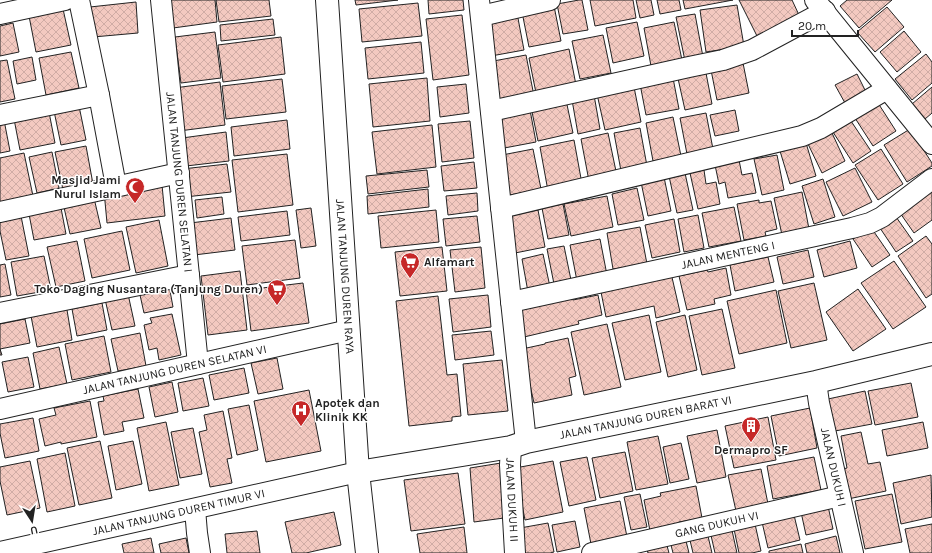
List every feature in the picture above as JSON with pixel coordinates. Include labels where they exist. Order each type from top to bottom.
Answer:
[{"type":"street","points":[[0,14],[65,0]]},
{"type":"street","points":[[79,0],[116,186]]},
{"type":"street","name":"JALAN TANJUNG DUREN SELATAN I","points":[[161,0],[198,364]]},
{"type":"street","name":"JALAN TANJUNG DUREN RAYA","points":[[327,0],[358,472],[368,553]]},
{"type":"street","points":[[518,445],[511,302],[480,8],[550,0]]},
{"type":"street","points":[[491,111],[723,60],[752,50],[820,6],[932,144]]},
{"type":"street","points":[[501,208],[802,136],[821,128],[887,88]]},
{"type":"street","points":[[0,115],[99,95]]},
{"type":"street","points":[[0,212],[179,173]]},
{"type":"street","name":"JALAN MENTENG I","points":[[511,302],[870,223],[882,217],[932,179]]},
{"type":"street","points":[[0,313],[189,275]]},
{"type":"street","name":"JALAN TANJUNG DUREN SELATAN VI","points":[[0,409],[349,330]]},
{"type":"street","name":"JALAN TANJUNG DUREN BARAT VI","points":[[358,472],[518,445],[816,382],[932,354]]},
{"type":"street","name":"JALAN DUKUH I","points":[[816,382],[819,403],[853,553]]},
{"type":"street","name":"JALAN DUKUH II","points":[[515,553],[510,464],[518,445]]},
{"type":"street","name":"JALAN TANJUNG DUREN TIMUR VI","points":[[0,552],[358,472]]},
{"type":"street","name":"GANG DUKUH VI","points":[[592,553],[840,496]]},
{"type":"street","points":[[195,509],[200,553]]},
{"type":"building","points":[[169,0],[215,0],[217,22],[173,28]]},
{"type":"building","points":[[216,0],[269,0],[271,16],[219,22]]},
{"type":"building","points":[[355,0],[398,0],[356,5]]},
{"type":"building","points":[[428,0],[463,0],[464,10],[429,14]]},
{"type":"building","points":[[582,0],[588,30],[563,34],[557,4]]},
{"type":"building","points":[[590,0],[633,0],[636,18],[595,26]]},
{"type":"building","points":[[636,0],[651,0],[654,15],[640,18]]},
{"type":"building","points":[[657,0],[679,0],[681,10],[660,14]]},
{"type":"building","points":[[683,0],[733,0],[685,9]]},
{"type":"building","points":[[739,0],[792,0],[799,15],[757,36]]},
{"type":"building","points":[[847,0],[892,0],[859,28],[840,6]]},
{"type":"building","points":[[136,2],[138,33],[93,37],[90,7]]},
{"type":"building","points":[[418,3],[422,36],[362,42],[359,9]]},
{"type":"building","points":[[737,5],[744,46],[706,52],[700,10]]},
{"type":"building","points":[[554,6],[561,41],[529,47],[522,12]]},
{"type":"building","points":[[887,7],[904,27],[875,52],[857,32]]},
{"type":"building","points":[[63,9],[71,45],[36,52],[29,16]]},
{"type":"building","points":[[517,13],[524,50],[491,56],[484,19]]},
{"type":"building","points":[[695,14],[703,57],[685,61],[676,17]]},
{"type":"building","points":[[462,15],[469,75],[433,80],[426,19]]},
{"type":"building","points":[[273,19],[275,35],[221,41],[220,25]]},
{"type":"building","points":[[637,22],[644,56],[613,63],[606,28]]},
{"type":"building","points":[[674,22],[682,60],[651,66],[644,28]]},
{"type":"building","points":[[13,23],[19,52],[0,56],[0,26]]},
{"type":"building","points":[[904,31],[921,52],[897,72],[880,52]]},
{"type":"building","points":[[215,32],[221,78],[181,83],[175,37]]},
{"type":"building","points":[[603,35],[611,73],[580,79],[572,41]]},
{"type":"building","points":[[281,37],[285,74],[223,82],[218,45]]},
{"type":"building","points":[[421,42],[424,73],[368,79],[365,48]]},
{"type":"building","points":[[569,49],[576,85],[536,93],[529,58]]},
{"type":"building","points":[[71,52],[79,88],[46,95],[39,58]]},
{"type":"building","points":[[926,54],[932,62],[932,83],[912,100],[895,79]]},
{"type":"building","points":[[526,55],[534,96],[497,103],[488,62]]},
{"type":"building","points":[[32,57],[36,80],[17,84],[13,61]]},
{"type":"building","points":[[7,60],[15,99],[0,102],[0,61]]},
{"type":"building","points":[[743,63],[749,93],[717,100],[711,70]]},
{"type":"building","points":[[705,68],[712,104],[685,110],[677,74]]},
{"type":"building","points":[[857,74],[866,92],[845,103],[835,85]]},
{"type":"building","points":[[427,78],[430,121],[373,127],[369,84]]},
{"type":"building","points":[[673,78],[679,109],[646,115],[640,84]]},
{"type":"building","points":[[282,79],[286,112],[226,119],[222,86]]},
{"type":"building","points":[[220,82],[225,125],[179,131],[174,88]]},
{"type":"building","points":[[466,84],[469,113],[440,117],[437,87]]},
{"type":"building","points":[[634,87],[641,122],[605,130],[597,94]]},
{"type":"building","points":[[932,87],[932,113],[925,119],[912,104]]},
{"type":"building","points":[[594,95],[600,129],[578,134],[572,100]]},
{"type":"building","points":[[566,100],[573,133],[538,141],[531,107]]},
{"type":"building","points":[[878,103],[896,131],[873,146],[855,118]]},
{"type":"building","points":[[79,106],[86,140],[61,145],[54,111]]},
{"type":"building","points":[[530,110],[536,142],[499,149],[493,118]]},
{"type":"building","points":[[735,110],[739,131],[715,136],[710,115]]},
{"type":"building","points":[[49,112],[55,143],[20,150],[14,119]]},
{"type":"building","points":[[706,113],[713,149],[687,154],[680,118]]},
{"type":"building","points":[[673,117],[681,156],[653,161],[646,123]]},
{"type":"building","points":[[849,118],[871,151],[853,163],[831,129]]},
{"type":"building","points":[[0,120],[4,120],[10,151],[0,153]]},
{"type":"building","points":[[287,120],[290,149],[234,156],[231,127]]},
{"type":"building","points":[[470,121],[474,158],[442,162],[438,124]]},
{"type":"building","points":[[432,125],[436,167],[377,174],[372,132]]},
{"type":"building","points":[[640,128],[647,166],[621,171],[614,133]]},
{"type":"building","points":[[910,129],[932,163],[932,166],[907,182],[884,145]]},
{"type":"building","points":[[226,132],[229,161],[186,166],[182,138]]},
{"type":"building","points":[[608,133],[617,176],[589,181],[581,139]]},
{"type":"building","points":[[832,133],[845,161],[822,173],[808,144]]},
{"type":"building","points":[[574,140],[582,184],[548,191],[540,147]]},
{"type":"building","points":[[806,143],[816,176],[790,184],[780,151]]},
{"type":"building","points":[[86,146],[93,184],[63,190],[55,152]]},
{"type":"building","points":[[533,149],[541,189],[505,196],[497,156]]},
{"type":"building","points":[[881,149],[903,184],[878,200],[855,165]]},
{"type":"building","points":[[52,152],[59,188],[37,193],[29,157]]},
{"type":"building","points":[[24,153],[33,196],[0,203],[0,158]]},
{"type":"building","points":[[287,154],[293,205],[238,212],[232,160]]},
{"type":"building","points":[[777,155],[784,190],[762,195],[754,159]]},
{"type":"building","points":[[739,160],[742,175],[752,173],[756,193],[728,198],[725,182],[719,184],[715,165]]},
{"type":"building","points":[[474,162],[477,188],[444,191],[441,166]]},
{"type":"building","points":[[227,164],[231,192],[185,197],[182,169]]},
{"type":"building","points":[[855,168],[872,202],[843,216],[826,182]]},
{"type":"building","points":[[427,170],[429,187],[368,194],[366,176]]},
{"type":"building","points":[[704,170],[706,184],[716,182],[720,204],[698,209],[690,173]]},
{"type":"building","points":[[685,173],[693,210],[677,213],[669,176]]},
{"type":"building","points":[[664,177],[671,211],[648,216],[641,182]]},
{"type":"building","points":[[823,179],[835,217],[814,224],[802,186]]},
{"type":"building","name":"Masjid Jami Nurul Islam","points":[[162,185],[165,216],[107,223],[104,191]]},
{"type":"building","points":[[932,187],[932,220],[914,233],[898,210]]},
{"type":"building","points":[[637,188],[644,220],[618,225],[612,194]]},
{"type":"building","points":[[428,189],[429,207],[368,214],[367,196]]},
{"type":"building","points":[[802,192],[809,229],[782,235],[774,198]]},
{"type":"building","points":[[477,193],[478,211],[448,215],[446,196]]},
{"type":"building","points":[[607,196],[613,227],[571,236],[564,204]]},
{"type":"building","points":[[222,197],[224,214],[197,218],[195,200]]},
{"type":"building","points":[[94,198],[101,228],[70,234],[63,203]]},
{"type":"building","points":[[759,200],[759,203],[771,201],[777,229],[765,232],[766,236],[744,240],[737,204]]},
{"type":"building","points":[[563,204],[569,235],[548,239],[542,208]]},
{"type":"building","points":[[734,207],[741,241],[709,247],[702,213]]},
{"type":"building","points":[[61,208],[66,234],[34,240],[29,214]]},
{"type":"building","points":[[311,208],[316,246],[301,248],[296,210]]},
{"type":"building","points":[[436,210],[439,242],[381,248],[378,216]]},
{"type":"building","points":[[538,210],[545,247],[510,254],[503,217]]},
{"type":"building","points":[[287,211],[290,235],[241,241],[238,217]]},
{"type":"building","points":[[894,214],[913,241],[896,252],[878,225]]},
{"type":"building","points":[[698,215],[704,248],[684,252],[678,219]]},
{"type":"building","points":[[21,216],[29,256],[6,260],[0,231],[0,220]]},
{"type":"building","points":[[477,216],[480,242],[446,246],[443,219]]},
{"type":"building","points":[[231,218],[235,250],[194,255],[190,223]]},
{"type":"building","points":[[674,219],[680,252],[652,258],[645,225]]},
{"type":"building","points":[[159,220],[168,266],[136,273],[126,227]]},
{"type":"building","points":[[870,226],[890,255],[872,267],[853,239]]},
{"type":"building","points":[[640,227],[647,264],[613,269],[607,233]]},
{"type":"building","points":[[122,231],[130,270],[92,278],[84,239]]},
{"type":"building","points":[[926,236],[932,244],[932,294],[926,298],[898,256]]},
{"type":"building","points":[[600,239],[607,275],[577,281],[570,245]]},
{"type":"building","points":[[295,240],[300,278],[247,285],[242,246]]},
{"type":"building","points":[[77,241],[85,281],[56,287],[47,247]]},
{"type":"building","points":[[850,241],[857,268],[824,277],[817,250]]},
{"type":"building","points":[[564,246],[571,280],[554,284],[547,249]]},
{"type":"building","points":[[442,247],[447,291],[400,296],[395,252]]},
{"type":"building","points":[[481,247],[485,288],[455,292],[450,250]]},
{"type":"building","points":[[808,250],[814,277],[783,284],[777,257]]},
{"type":"building","points":[[543,254],[550,287],[528,292],[522,259]]},
{"type":"building","points":[[44,256],[51,290],[17,296],[11,262]]},
{"type":"building","points":[[768,257],[774,282],[735,291],[730,265]]},
{"type":"building","points":[[894,261],[926,307],[893,329],[861,283]]},
{"type":"building","points":[[5,264],[11,295],[0,297],[0,265]]},
{"type":"building","points":[[726,268],[731,295],[714,299],[715,304],[687,310],[679,276],[707,270],[708,272]]},
{"type":"building","points":[[240,271],[247,330],[208,335],[201,276]]},
{"type":"building","points":[[671,273],[680,312],[656,318],[654,306],[606,317],[601,292]]},
{"type":"building","points":[[168,280],[173,307],[144,313],[138,286]]},
{"type":"building","name":"Toko Daging Nusantara (Tanjung Duren)","points":[[303,283],[309,323],[251,331],[246,290]]},
{"type":"building","points":[[814,283],[827,340],[791,348],[778,291]]},
{"type":"building","points":[[858,289],[886,329],[853,351],[826,312]]},
{"type":"building","points":[[776,290],[787,343],[739,354],[727,301]]},
{"type":"building","points":[[128,294],[135,326],[112,330],[105,299]]},
{"type":"building","points":[[488,295],[491,327],[453,332],[449,299]]},
{"type":"building","points":[[572,295],[573,300],[598,295],[602,315],[578,321],[579,324],[524,337],[517,308]]},
{"type":"building","points":[[438,296],[447,375],[457,374],[461,416],[452,417],[452,421],[409,426],[396,301]]},
{"type":"building","points":[[102,303],[107,330],[77,336],[72,309]]},
{"type":"building","points":[[66,304],[72,340],[37,347],[30,311]]},
{"type":"building","points":[[722,309],[735,368],[702,375],[689,316]]},
{"type":"building","points":[[172,314],[181,355],[159,360],[157,348],[149,350],[144,325],[152,323],[150,318]]},
{"type":"building","points":[[649,315],[661,372],[625,380],[612,323]]},
{"type":"building","points":[[685,315],[697,370],[668,377],[656,322]]},
{"type":"building","points":[[25,319],[30,343],[0,349],[0,324]]},
{"type":"building","points":[[607,324],[621,387],[584,395],[571,332]]},
{"type":"building","points":[[491,331],[494,355],[455,360],[452,335]]},
{"type":"building","points":[[140,333],[146,366],[118,371],[111,339]]},
{"type":"building","points":[[104,336],[111,372],[72,380],[65,344]]},
{"type":"building","points":[[568,338],[576,376],[569,378],[572,395],[534,403],[522,349]]},
{"type":"building","points":[[59,347],[67,384],[40,389],[33,353]]},
{"type":"building","points":[[28,357],[34,387],[8,392],[2,362]]},
{"type":"building","points":[[277,358],[283,389],[258,394],[251,363]]},
{"type":"building","points":[[502,360],[508,411],[468,415],[463,364]]},
{"type":"building","points":[[244,368],[249,393],[214,400],[209,375]]},
{"type":"building","points":[[203,378],[209,406],[183,411],[178,383]]},
{"type":"building","points":[[172,382],[178,412],[155,417],[149,387]]},
{"type":"building","points":[[911,383],[918,417],[875,425],[868,391]]},
{"type":"building","points":[[138,389],[144,418],[122,422],[124,431],[104,435],[98,402],[104,401],[103,396]]},
{"type":"building","points":[[309,390],[321,451],[266,462],[254,401]]},
{"type":"building","points":[[865,391],[872,424],[835,431],[828,399]]},
{"type":"building","points":[[90,401],[97,437],[61,444],[61,442],[45,446],[39,419],[56,415],[54,408]]},
{"type":"building","points":[[249,405],[258,450],[237,455],[228,409]]},
{"type":"building","points":[[810,408],[817,448],[779,456],[771,416]]},
{"type":"building","points":[[223,411],[232,458],[227,459],[232,483],[210,487],[199,432],[207,430],[204,415]]},
{"type":"building","name":"Dermapro SF","points":[[768,417],[776,460],[734,468],[725,426]]},
{"type":"building","points":[[33,418],[39,451],[5,458],[0,433],[0,424]]},
{"type":"building","points":[[166,422],[179,485],[149,491],[137,428]]},
{"type":"building","points":[[923,422],[928,448],[887,456],[882,430]]},
{"type":"building","points":[[193,428],[202,474],[180,478],[171,432]]},
{"type":"building","points":[[717,430],[726,477],[697,483],[687,436]]},
{"type":"building","points":[[861,432],[868,464],[880,462],[886,491],[848,499],[843,469],[847,468],[841,436]]},
{"type":"building","points":[[658,436],[668,484],[636,490],[627,442]]},
{"type":"building","points":[[100,441],[112,498],[79,505],[67,448]]},
{"type":"building","points":[[133,441],[142,484],[116,490],[108,446]]},
{"type":"building","points":[[681,443],[689,479],[670,483],[663,447]]},
{"type":"building","points":[[625,452],[633,491],[600,498],[592,458]]},
{"type":"building","points":[[65,453],[75,506],[47,512],[37,459]]},
{"type":"building","points":[[587,457],[596,500],[569,506],[560,462]]},
{"type":"building","points":[[814,457],[821,490],[773,499],[767,466]]},
{"type":"building","points":[[30,461],[40,508],[7,515],[0,481],[0,467]]},
{"type":"building","points":[[553,461],[563,512],[525,520],[515,468]]},
{"type":"building","points":[[501,463],[504,518],[474,522],[470,468]]},
{"type":"building","points":[[761,469],[768,504],[736,511],[728,475]]},
{"type":"building","points":[[458,473],[465,524],[411,531],[404,480]]},
{"type":"building","points":[[931,475],[932,517],[901,524],[893,483]]},
{"type":"building","points":[[696,486],[702,518],[679,522],[680,525],[650,531],[644,500],[661,496],[660,493]]},
{"type":"building","points":[[640,494],[647,527],[631,530],[624,497]]},
{"type":"building","points":[[892,494],[902,542],[865,549],[855,501]]},
{"type":"building","points":[[620,501],[627,537],[591,544],[584,508]]},
{"type":"building","points":[[828,506],[833,529],[806,535],[801,512]]},
{"type":"building","points":[[334,512],[341,545],[306,553],[292,553],[285,522]]},
{"type":"building","points":[[794,515],[800,540],[768,548],[762,522]]},
{"type":"building","points":[[575,521],[580,547],[557,552],[552,525]]},
{"type":"building","points":[[548,523],[554,552],[525,553],[520,528]]},
{"type":"building","points":[[755,524],[761,551],[739,553],[734,529]]},
{"type":"building","points":[[932,524],[932,553],[910,553],[905,529]]},
{"type":"building","points":[[731,526],[737,553],[715,553],[710,531]]},
{"type":"building","points":[[464,527],[467,553],[420,553],[417,534]]},
{"type":"building","points":[[257,531],[260,553],[227,553],[225,534]]},
{"type":"building","points":[[707,532],[712,553],[693,553],[689,536]]},
{"type":"building","points":[[836,536],[840,553],[807,553],[805,544]]},
{"type":"building","points":[[685,537],[689,553],[673,553],[670,541]]},
{"type":"building","points":[[151,538],[154,553],[124,553],[122,544]]},
{"type":"building","points":[[186,538],[189,553],[161,553],[159,544]]},
{"type":"building","points":[[666,542],[669,553],[648,553],[646,547]]},
{"type":"building","points":[[801,544],[803,553],[769,553],[769,551]]},
{"type":"place","name":"Masjid Jami Nurul Islam","points":[[135,204]]},
{"type":"place","name":"Alfamart","points":[[410,279]]},
{"type":"place","name":"Toko Daging Nusantara (Tanjung Duren)","points":[[277,306]]},
{"type":"place","name":"Apotek dan Klinik KK","points":[[301,427]]},
{"type":"place","name":"Dermapro SF","points":[[751,443]]}]
